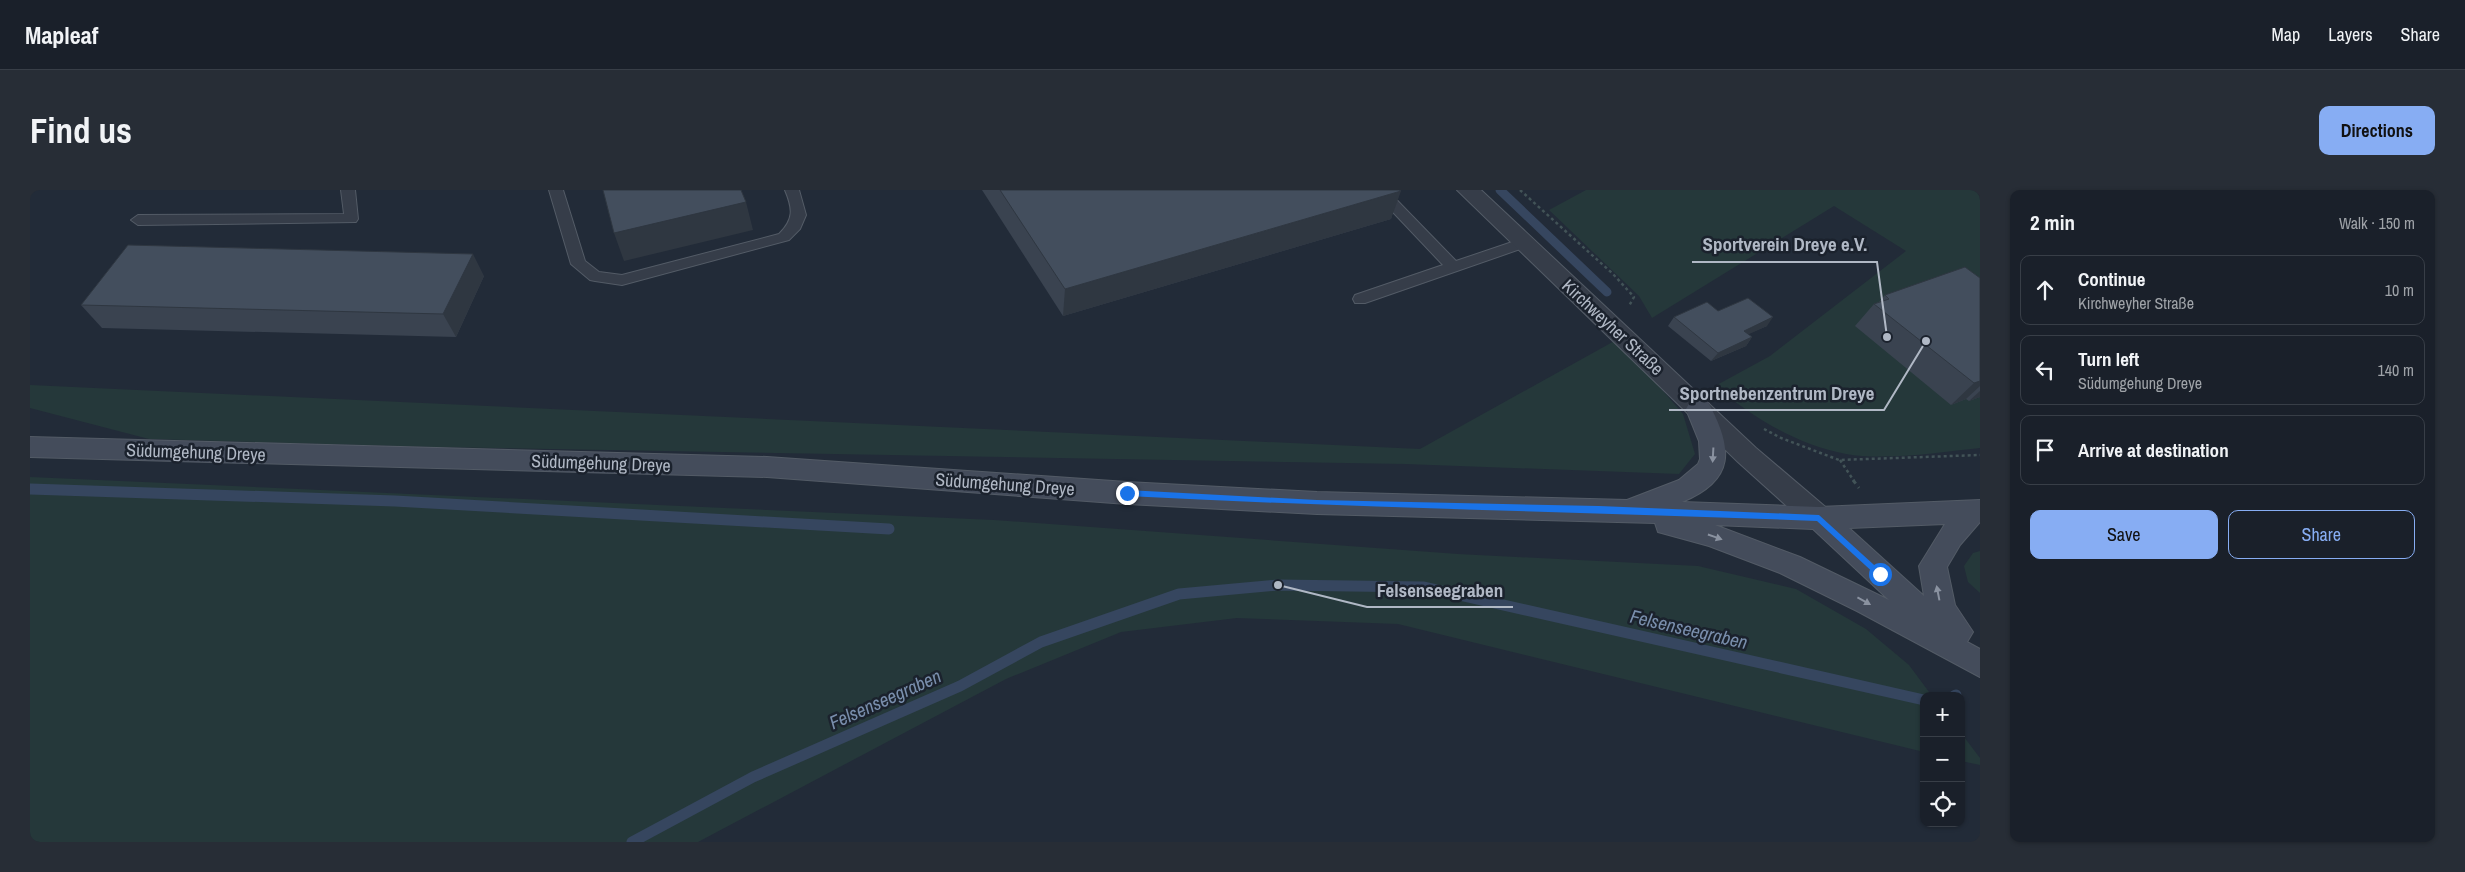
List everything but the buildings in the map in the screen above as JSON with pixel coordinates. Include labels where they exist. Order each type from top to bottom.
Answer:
[{"type":"main road","points":[[1629,511],[1699,482],[1712,468],[1714,446],[1699,409]]},
{"type":"main road","name":"Südumgehung Dreye","points":[[30,447],[767,467],[1127,493],[1317,503],[1819,518],[1975,512]]},
{"type":"main road","points":[[1599,510],[1698,531],[1772,557],[1848,592],[1980,664]]},
{"type":"main road","points":[[1975,512],[1950,536],[1933,566],[1941,609],[1980,664]]},
{"type":"main road","name":"Kirchweyher Straße","points":[[1819,518],[1980,664]]},
{"type":"street","name":"Kirchweyher Straße","points":[[1468,190],[1699,409],[1819,518]]},
{"type":"lane","points":[[138,220],[352,219],[348,190]]},
{"type":"lane","points":[[556,190],[578,264],[595,276],[622,280],[777,241],[796,225],[799,216],[800,209],[792,190]]},
{"type":"lane","points":[[1379,190],[1453,267]]},
{"type":"lane","points":[[1360,299],[1524,243]]},
{"type":"path","points":[[1520,190],[1613,274],[1634,297],[1626,312]]},
{"type":"path","points":[[1758,426],[1781,438],[1839,460],[1980,454]]},
{"type":"shaded area","points":[[1586,190],[1980,190],[1980,448],[1878,457],[1828,450],[1777,429],[1745,409],[1715,386],[1770,356],[1906,251],[1834,206],[1652,318],[1639,296],[1549,210]]},
{"type":"shaded area","points":[[1618,339],[1683,414],[1695,454],[1679,474],[1405,464],[434,447],[149,439],[30,408],[30,385],[1420,449]]},
{"type":"shaded area","points":[[30,477],[994,520],[1458,554],[1698,566],[1796,589],[1866,629],[1909,665],[1929,692],[1920,692],[1920,751],[1398,624],[1237,618],[1121,632],[1006,679],[698,842],[30,842]]},
{"type":"shaded area","points":[[1980,551],[1980,593],[1968,582],[1964,566],[1973,553]]},
{"type":"shaded area","points":[[1965,738],[1980,758],[1980,765],[1965,762]]},
{"type":"waterway","points":[[1500,190],[1607,292]]},
{"type":"waterway","points":[[30,489],[395,501],[889,529]]},
{"type":"waterway","name":"Felsenseegraben","points":[[632,842],[753,777],[960,686],[1041,642],[1179,594],[1278,585],[1424,587],[1920,699]]},
{"type":"place","name":"Sportverein Dreye e.V.","points":[[1887,337]]},
{"type":"place","name":"Sportnebenzentrum Dreye","points":[[1926,341]]},
{"type":"place","name":"Felsenseegraben","points":[[1278,585]]},
{"type":"route","points":[[1127,493],[1317,503],[1819,518],[1880,574]]}]
